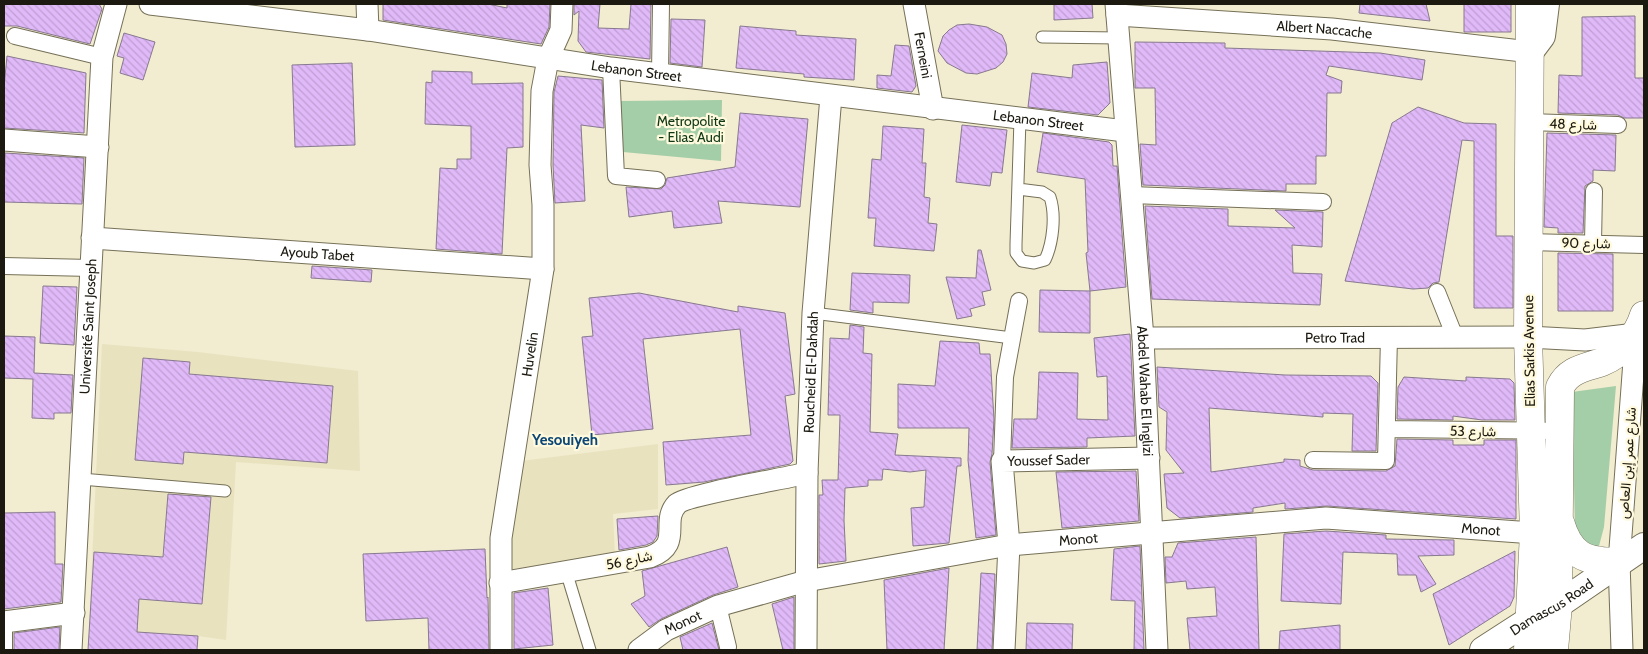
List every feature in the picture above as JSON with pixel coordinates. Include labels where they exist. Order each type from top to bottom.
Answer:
[{"type":"main road","name":"Elias Sarkis Avenue","points":[[1528,650],[1534,533],[1528,337],[1530,4]]},
{"type":"main road","name":"Elias Sarkis Avenue","points":[[1554,650],[1558,605],[1559,394],[1564,380],[1574,371],[1612,356],[1642,321]]},
{"type":"main road","points":[[1558,517],[1562,531],[1573,551],[1594,561],[1632,561]]},
{"type":"street","name":"Université Saint Joseph","points":[[71,650],[102,57],[116,4]]},
{"type":"street","name":"Lebanon Street","points":[[150,4],[368,30],[611,68],[1125,131]]},
{"type":"street","points":[[367,4],[368,30]]},
{"type":"street","name":"Huvelin","points":[[501,650],[501,538],[543,269],[540,110],[548,59],[561,30],[562,4]]},
{"type":"street","points":[[660,73],[661,4]]},
{"type":"street","name":"Ferneini","points":[[914,4],[933,108]]},
{"type":"street","points":[[1530,52],[1542,36],[1546,4]]},
{"type":"street","name":"Albert Naccache","points":[[1116,9],[1332,29],[1530,52]]},
{"type":"street","name":"Abdel Wahab El Inglizi","points":[[1116,9],[1143,338],[1158,650]]},
{"type":"street","points":[[15,36],[102,57]]},
{"type":"street","points":[[611,68],[616,176],[657,180]]},
{"type":"street","name":"Roucheid El-Dahdah","points":[[806,650],[807,473],[813,313],[831,96]]},
{"type":"street","name":"شارع 48","points":[[1529,122],[1618,125]]},
{"type":"street","points":[[4,140],[98,147]]},
{"type":"street","points":[[1593,243],[1594,191]]},
{"type":"street","points":[[1131,195],[1323,202]]},
{"type":"street","name":"Ayoub Tabet","points":[[92,238],[543,269]]},
{"type":"street","name":"شارع 90","points":[[1528,242],[1644,245]]},
{"type":"street","points":[[4,266],[91,268]]},
{"type":"street","points":[[1437,292],[1455,337]]},
{"type":"street","points":[[1002,461],[1005,378],[1019,301]]},
{"type":"street","name":"Petro Trad","points":[[1143,338],[1389,336],[1528,337],[1585,340],[1642,321]]},
{"type":"street","name":"شارع عمر إبن العاص","points":[[1622,650],[1632,561],[1642,321]]},
{"type":"street","points":[[1313,460],[1386,461],[1389,336]]},
{"type":"street","name":"شارع 53","points":[[1388,429],[1558,431]]},
{"type":"street","name":"Youssef Sader","points":[[1004,650],[1009,545],[1002,461],[1149,458]]},
{"type":"street","name":"شارع 56","points":[[500,584],[650,557],[661,553],[670,540],[673,512],[676,506],[685,499],[807,473]]},
{"type":"street","name":"Monot","points":[[639,650],[668,640],[718,606],[806,581],[1009,545],[1326,518],[1534,533]]},
{"type":"street","name":"Damascus Road","points":[[1483,650],[1531,619],[1632,561],[1644,546]]},
{"type":"street","points":[[718,606],[728,647]]},
{"type":"street","points":[[4,650],[4,622],[74,613]]},
{"type":"lane","points":[[1042,37],[1119,38]]},
{"type":"lane","points":[[1018,189],[1042,192],[1050,197],[1053,207],[1049,251],[1045,260],[1034,263],[1022,261],[1016,253],[1020,119]]},
{"type":"lane","points":[[813,313],[1012,338]]},
{"type":"lane","points":[[80,479],[226,491]]},
{"type":"lane","points":[[566,572],[590,650]]},
{"type":"shaded area","points":[[102,344],[198,352],[358,371],[360,471],[236,462],[226,640],[198,636],[197,650],[88,650]]},
{"type":"shaded area","points":[[658,444],[658,509],[613,514],[615,557],[512,569],[511,539],[521,461]]},
{"type":"green space","name":"Metropolite - Elias Audi","points":[[722,100],[721,161],[623,152],[619,101]]},
{"type":"green space","points":[[1616,386],[1604,527],[1599,546],[1583,548],[1575,531],[1572,392]]},
{"type":"building","points":[[4,4],[99,4],[102,9],[90,44],[17,26],[4,26]]},
{"type":"building","points":[[383,4],[488,4],[507,8],[507,4],[550,4],[549,27],[541,44],[383,20]]},
{"type":"building","points":[[574,4],[600,4],[598,28],[629,29],[631,4],[651,4],[650,59],[586,52],[578,41],[579,11],[574,15]]},
{"type":"building","points":[[1054,4],[1092,4],[1093,18],[1054,20]]},
{"type":"building","points":[[1360,4],[1426,4],[1430,21],[1359,13]]},
{"type":"building","points":[[1464,4],[1511,4],[1511,32],[1464,32]]},
{"type":"building","points":[[1635,16],[1635,78],[1644,78],[1644,118],[1558,113],[1559,75],[1582,76],[1582,17]]},
{"type":"building","points":[[671,19],[705,20],[702,67],[670,63]]},
{"type":"building","points":[[969,24],[987,27],[1002,35],[1006,44],[1007,54],[1003,62],[996,68],[977,74],[966,73],[947,63],[938,51],[943,36],[949,30],[957,25]]},
{"type":"building","points":[[740,26],[796,31],[796,35],[856,39],[854,80],[804,77],[804,74],[736,68]]},
{"type":"building","points":[[124,33],[155,42],[143,80],[120,73],[124,58],[117,56]]},
{"type":"building","points":[[1135,42],[1225,43],[1225,48],[1380,53],[1425,60],[1422,80],[1329,66],[1326,75],[1342,81],[1341,93],[1327,93],[1326,156],[1316,156],[1316,184],[1286,184],[1286,191],[1143,185],[1140,144],[1156,145],[1155,88],[1135,88]]},
{"type":"building","points":[[895,45],[909,46],[916,86],[912,92],[877,88],[877,75],[891,76]]},
{"type":"building","points":[[7,56],[86,73],[84,133],[4,128],[4,87]]},
{"type":"building","points":[[1107,62],[1110,103],[1098,115],[1028,107],[1032,73],[1072,78],[1073,65]]},
{"type":"building","points":[[352,63],[355,145],[295,147],[292,65]]},
{"type":"building","points":[[432,71],[472,72],[472,84],[523,83],[523,147],[507,148],[502,254],[436,249],[440,168],[457,169],[457,159],[471,159],[471,126],[425,124],[426,82],[432,83]]},
{"type":"building","points":[[558,76],[602,80],[604,128],[581,125],[585,201],[555,203],[553,165],[554,92]]},
{"type":"building","points":[[1418,107],[1464,123],[1496,124],[1496,236],[1513,236],[1513,308],[1474,308],[1474,141],[1462,140],[1439,282],[1433,283],[1428,288],[1413,289],[1345,281],[1392,123]]},
{"type":"building","points":[[740,113],[808,119],[800,207],[718,201],[722,223],[674,228],[672,211],[629,217],[626,187],[661,189],[665,185],[667,178],[735,167]]},
{"type":"building","points":[[962,125],[1007,130],[1002,173],[992,172],[990,186],[956,182]]},
{"type":"building","points":[[883,126],[924,129],[922,163],[926,163],[924,197],[930,198],[928,223],[937,224],[934,251],[874,246],[876,218],[868,218],[872,159],[881,160]]},
{"type":"building","points":[[1043,133],[1109,142],[1112,145],[1113,166],[1117,166],[1126,287],[1090,291],[1086,253],[1088,252],[1085,179],[1037,172]]},
{"type":"building","points":[[1547,133],[1616,135],[1615,171],[1593,170],[1593,181],[1585,186],[1583,233],[1558,233],[1558,228],[1544,227]]},
{"type":"building","points":[[5,153],[84,158],[82,204],[4,202]]},
{"type":"building","points":[[1145,206],[1228,209],[1228,226],[1295,228],[1275,210],[1323,212],[1322,247],[1292,245],[1293,273],[1322,274],[1320,305],[1152,299]]},
{"type":"building","points":[[978,250],[981,250],[991,290],[982,292],[985,305],[970,309],[972,316],[957,319],[946,277],[976,278]]},
{"type":"building","points":[[1558,253],[1613,254],[1613,311],[1558,311]]},
{"type":"building","points":[[312,266],[372,270],[371,282],[311,278]]},
{"type":"building","points":[[852,273],[910,275],[909,303],[873,302],[873,313],[850,310]]},
{"type":"building","points":[[43,286],[77,287],[74,345],[40,343]]},
{"type":"building","points":[[1040,290],[1090,291],[1090,333],[1039,332]]},
{"type":"building","points":[[639,293],[738,312],[738,306],[785,313],[795,394],[785,396],[793,461],[790,464],[704,482],[666,485],[663,442],[751,435],[740,329],[643,339],[653,429],[592,435],[582,337],[593,336],[589,298]]},
{"type":"building","points":[[850,325],[864,327],[863,353],[872,354],[870,432],[898,434],[895,455],[961,458],[961,466],[957,466],[949,543],[913,546],[911,508],[924,507],[926,470],[910,472],[883,469],[882,480],[868,480],[868,486],[845,488],[846,561],[819,564],[819,495],[823,495],[822,480],[838,480],[840,415],[828,415],[830,338],[849,339]]},
{"type":"building","points":[[1130,334],[1135,436],[1087,438],[1087,447],[1012,448],[1014,419],[1037,419],[1039,372],[1078,373],[1077,419],[1108,420],[1107,376],[1097,377],[1094,338]]},
{"type":"building","points":[[4,336],[35,337],[34,373],[73,375],[71,413],[54,413],[54,419],[32,418],[33,379],[4,378]]},
{"type":"building","points":[[940,341],[979,343],[980,354],[990,354],[994,419],[990,462],[996,535],[976,538],[968,460],[969,428],[898,428],[898,384],[935,386]]},
{"type":"building","points":[[143,358],[190,362],[189,374],[333,386],[327,463],[184,452],[183,464],[135,460]]},
{"type":"building","points":[[1157,367],[1285,375],[1371,376],[1378,383],[1376,451],[1352,451],[1353,414],[1323,413],[1323,417],[1209,408],[1211,472],[1284,462],[1284,459],[1300,460],[1300,466],[1313,470],[1386,471],[1395,466],[1397,439],[1453,440],[1453,445],[1484,445],[1484,440],[1516,440],[1516,519],[1327,506],[1285,509],[1285,503],[1253,508],[1253,512],[1180,518],[1167,508],[1164,474],[1184,473],[1166,450],[1167,412],[1159,407]]},
{"type":"building","points":[[1404,377],[1466,381],[1466,377],[1510,379],[1514,383],[1515,420],[1482,420],[1453,416],[1453,420],[1397,419],[1398,387]]},
{"type":"building","points":[[1136,471],[1139,521],[1062,528],[1056,472]]},
{"type":"building","points":[[168,494],[211,497],[202,604],[139,599],[137,632],[198,636],[197,650],[88,650],[94,552],[163,557]]},
{"type":"building","points":[[55,512],[55,564],[63,564],[61,602],[4,609],[4,513]]},
{"type":"building","points":[[658,516],[657,536],[653,542],[619,550],[617,519]]},
{"type":"building","points":[[1326,531],[1386,535],[1386,539],[1454,540],[1454,555],[1418,556],[1436,584],[1421,592],[1416,575],[1398,575],[1397,554],[1343,552],[1341,604],[1281,601],[1284,534]]},
{"type":"building","points":[[1256,537],[1259,650],[1190,650],[1187,618],[1217,616],[1215,587],[1187,589],[1186,581],[1166,583],[1165,557],[1172,557],[1178,543]]},
{"type":"building","points":[[1140,546],[1144,650],[1134,650],[1135,601],[1111,600],[1114,549]]},
{"type":"building","points":[[727,547],[738,587],[713,595],[661,619],[649,627],[631,604],[645,596],[642,571]]},
{"type":"building","points":[[485,549],[489,650],[429,650],[428,618],[366,621],[363,554]]},
{"type":"building","points":[[1515,551],[1514,597],[1510,606],[1449,645],[1433,594]]},
{"type":"building","points":[[949,568],[944,650],[887,650],[884,580]]},
{"type":"building","points":[[981,573],[995,574],[992,650],[977,650]]},
{"type":"building","points":[[548,588],[553,645],[514,649],[514,593]]},
{"type":"building","points":[[794,597],[794,650],[783,650],[772,604]]},
{"type":"building","points":[[712,623],[719,650],[683,650],[680,637]]},
{"type":"building","points":[[1027,623],[1073,624],[1072,650],[1026,650]]},
{"type":"building","points":[[1340,625],[1340,650],[1279,650],[1280,631]]},
{"type":"building","points":[[60,627],[59,650],[14,650],[14,633]]},
{"type":"district","name":"Yesouiyeh","points":[[565,440]]}]
